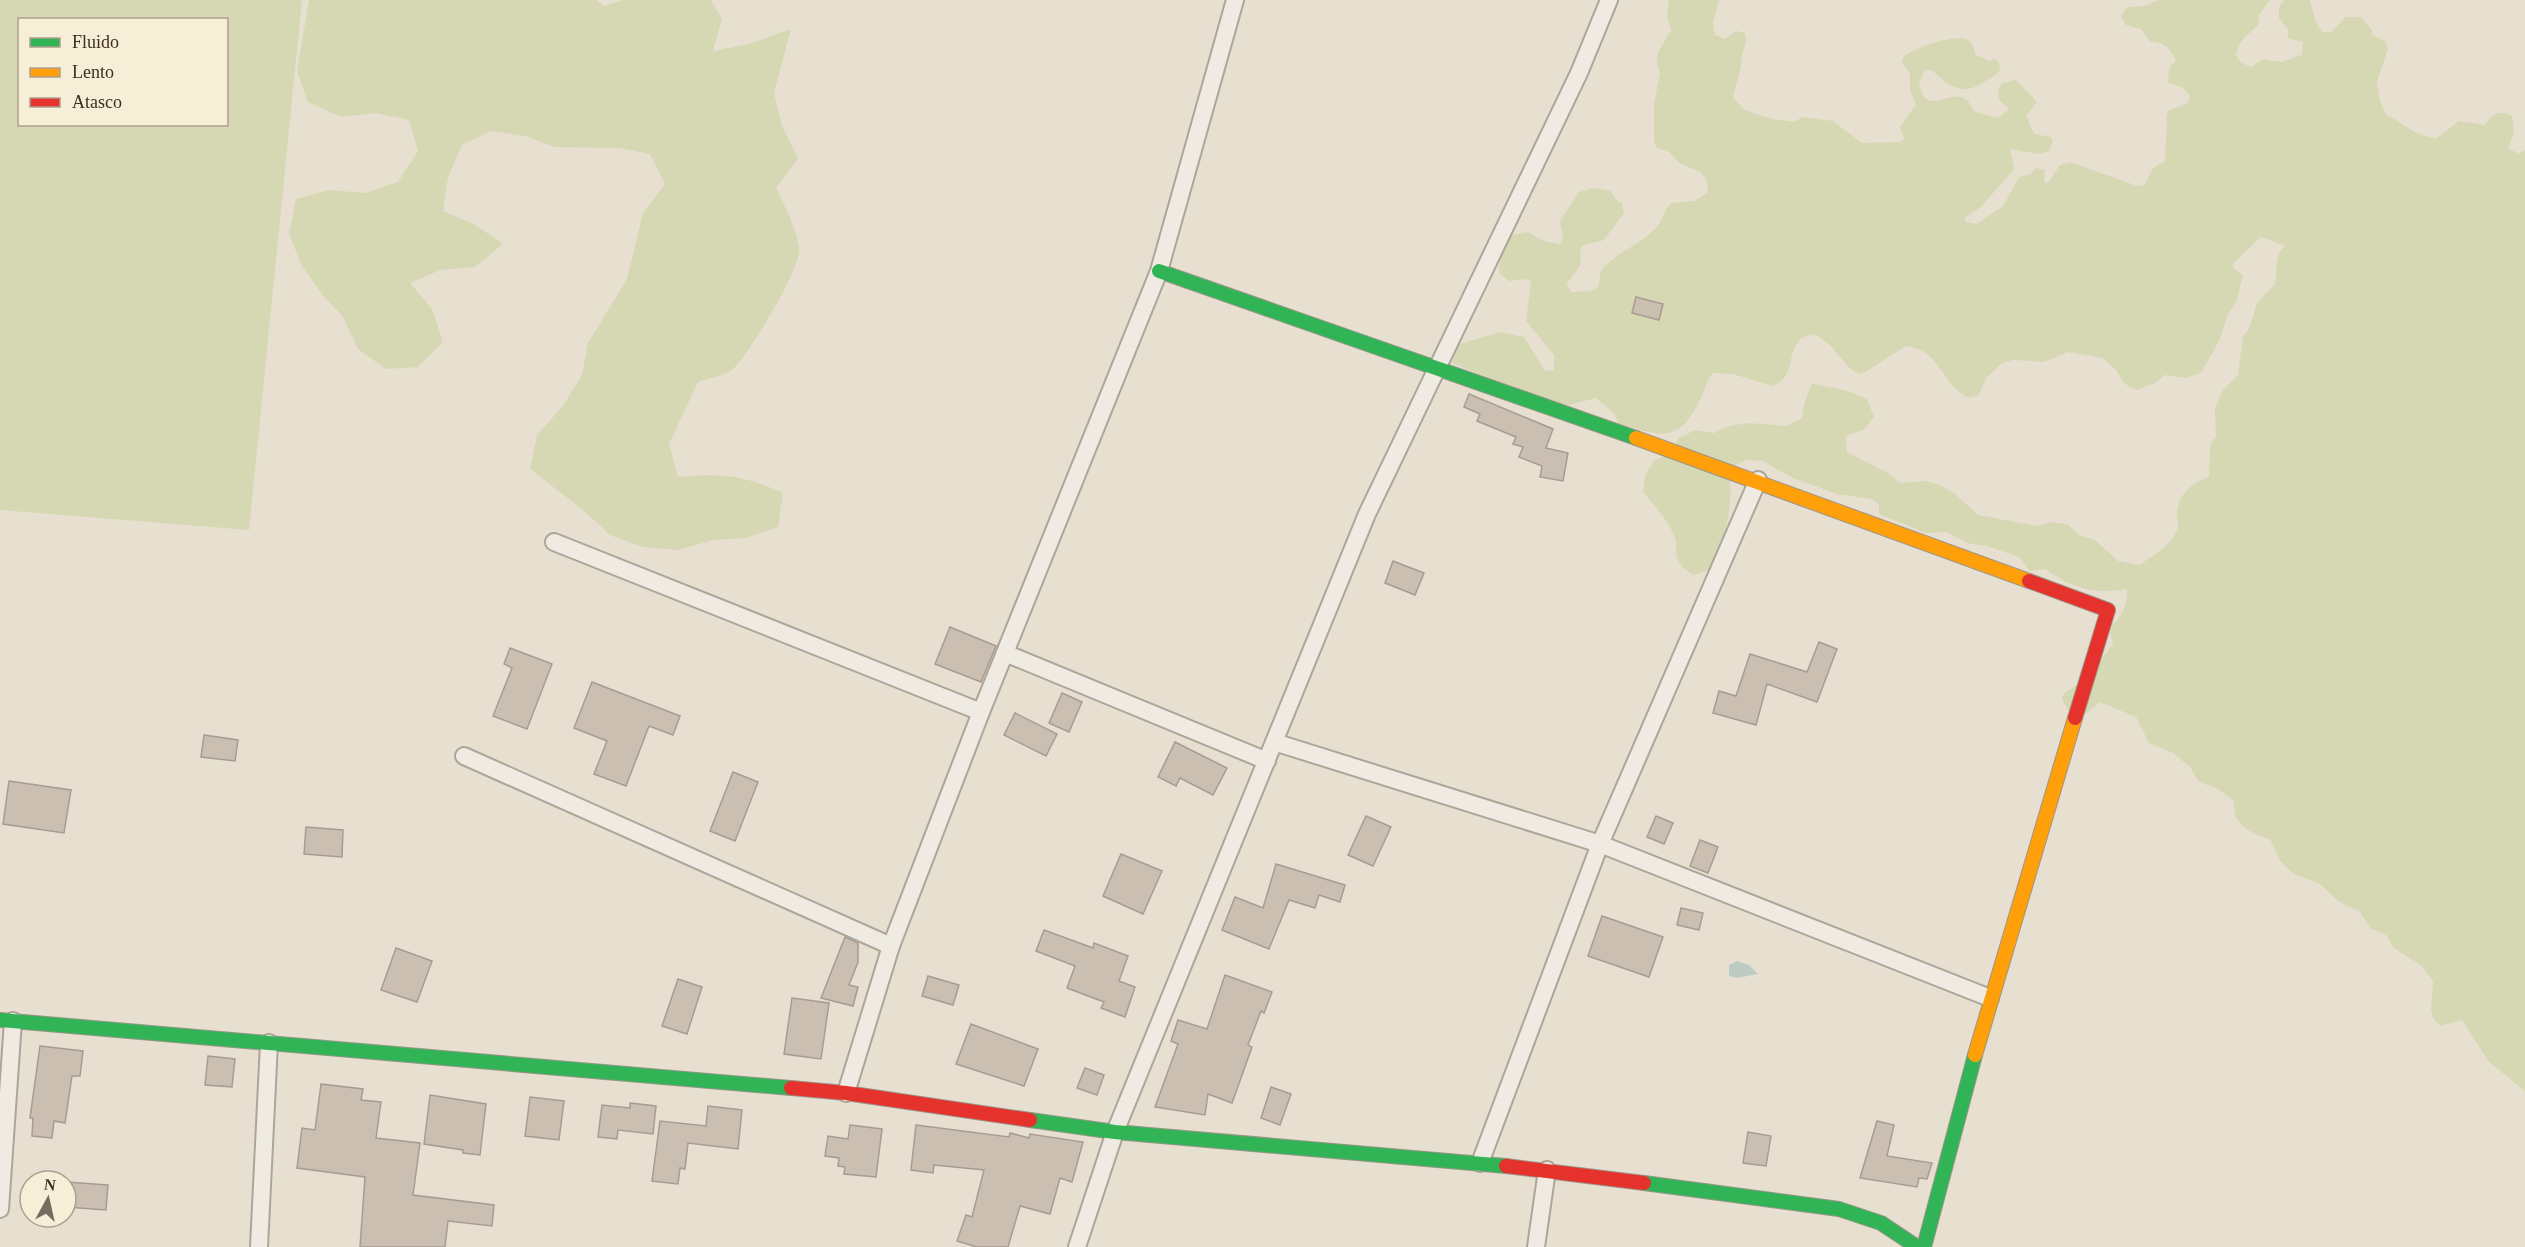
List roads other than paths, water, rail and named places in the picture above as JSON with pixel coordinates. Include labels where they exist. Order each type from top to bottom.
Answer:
[{"type":"street","points":[[846,1093],[891,946],[981,712],[1159,271],[1235,0]]},
{"type":"street","points":[[1077,1247],[1115,1132],[1367,514],[1436,366],[1527,184],[1579,73],[1609,0]]},
{"type":"street","points":[[1159,271],[1758,480],[2108,610],[1990,998],[1924,1247]]},
{"type":"street","points":[[1480,1162],[1600,844],[1758,480]]},
{"type":"street","points":[[554,542],[981,712]]},
{"type":"street","points":[[1005,653],[1267,761]]},
{"type":"street","points":[[1274,742],[1600,844],[1990,998]]},
{"type":"street","points":[[464,756],[891,946]]},
{"type":"street","points":[[0,1209],[6,1020],[846,1093],[1115,1132],[1480,1162],[1839,1209],[1870,1216],[1902,1233],[1917,1247]]},
{"type":"street","points":[[259,1247],[269,1043]]},
{"type":"street","points":[[1536,1247],[1547,1170]]}]
